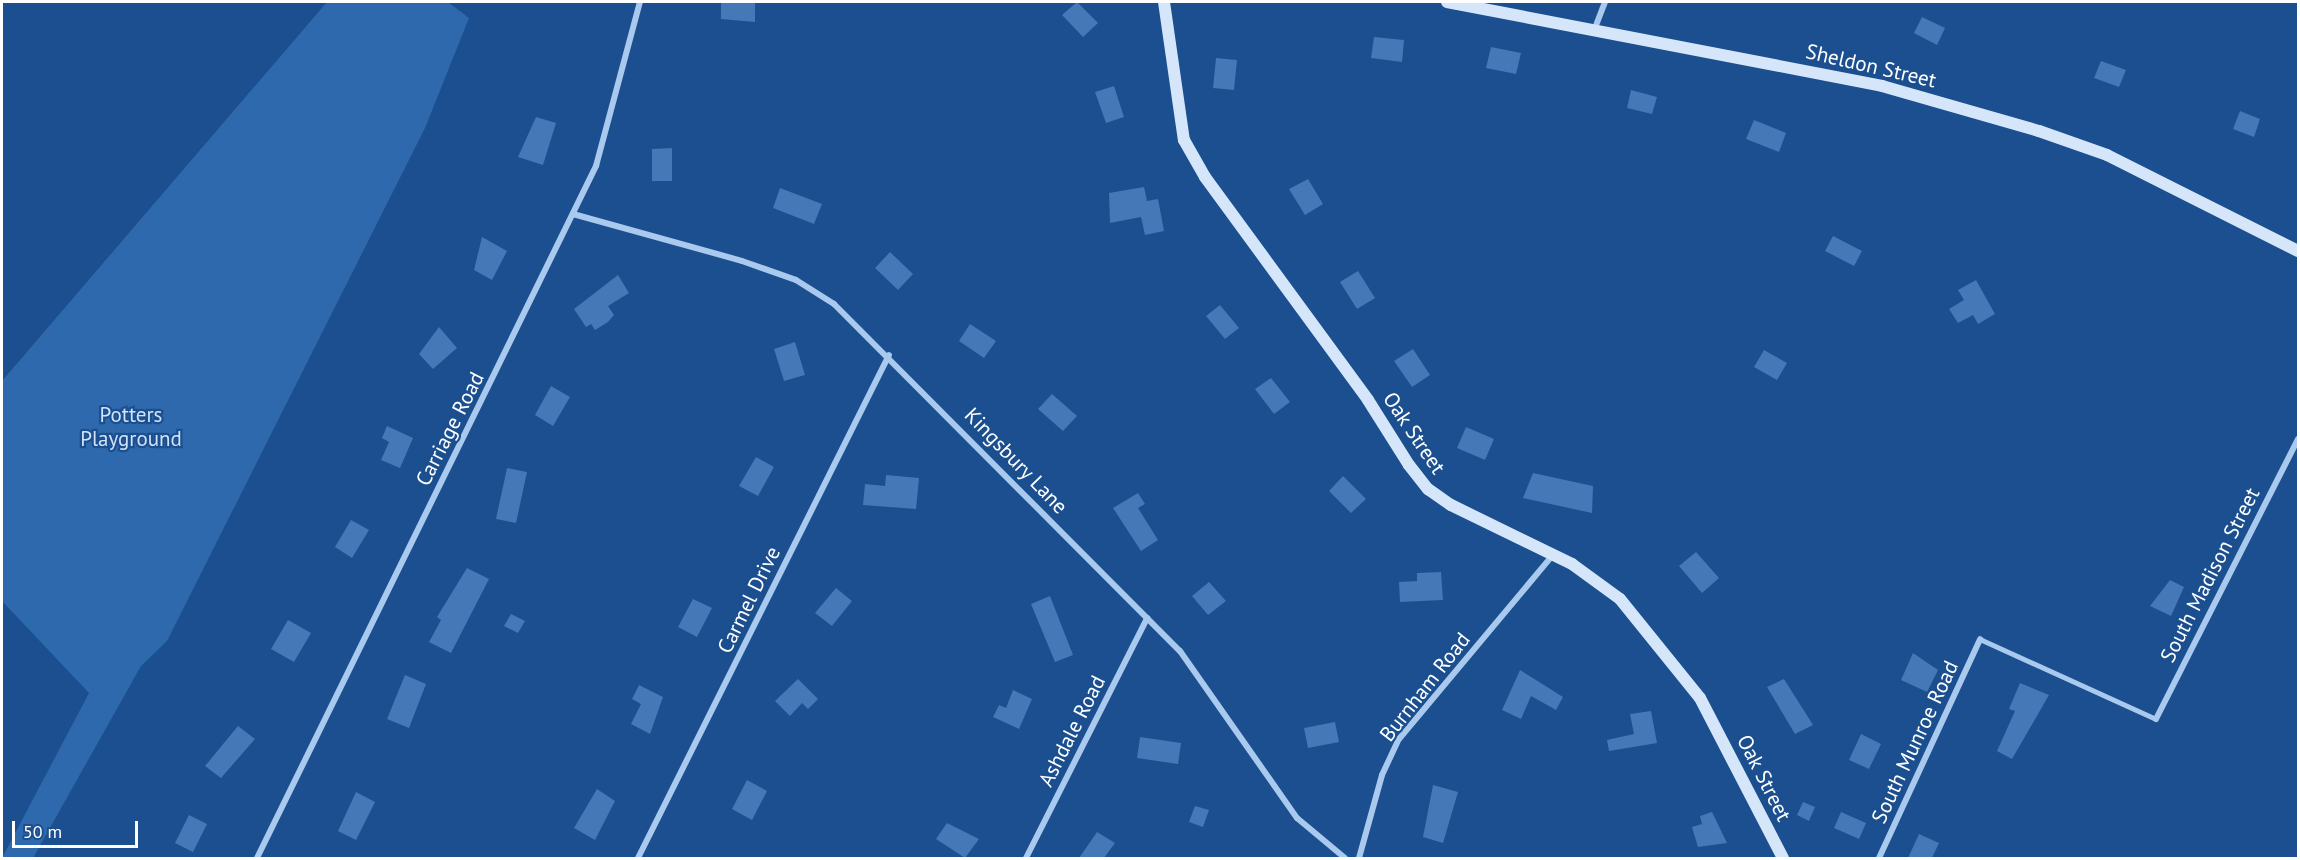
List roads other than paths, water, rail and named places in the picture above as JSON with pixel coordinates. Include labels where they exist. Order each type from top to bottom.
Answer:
[{"type":"street","name":"Carriage Road","points":[[257,858],[596,166],[640,2]]},
{"type":"street","name":"Oak Street","points":[[1164,2],[1184,140],[1205,177],[1428,489],[1553,555],[1620,599],[1700,698],[1783,858]]},
{"type":"street","name":"Sheldon Street","points":[[1447,2],[1595,28],[1882,86],[2039,131],[2102,152],[2298,251]]},
{"type":"street","points":[[1595,28],[1605,2]]},
{"type":"street","name":"Kingsbury Lane","points":[[573,214],[796,280],[834,304],[889,355],[1147,618],[1214,694],[1297,818],[1345,858]]},
{"type":"street","name":"Carmel Drive","points":[[638,858],[889,355]]},
{"type":"street","name":"South Madison Street","points":[[2156,719],[2298,439]]},
{"type":"street","name":"Burnham Road","points":[[1359,858],[1382,775],[1399,739],[1553,555]]},
{"type":"street","name":"Ashdale Road","points":[[1026,858],[1147,618]]},
{"type":"street","name":"South Munroe Road","points":[[1880,858],[1980,639]]},
{"type":"lane","points":[[1980,639],[2156,719]]},
{"type":"park label","name":"Potters Playground","points":[[131,427]]}]
